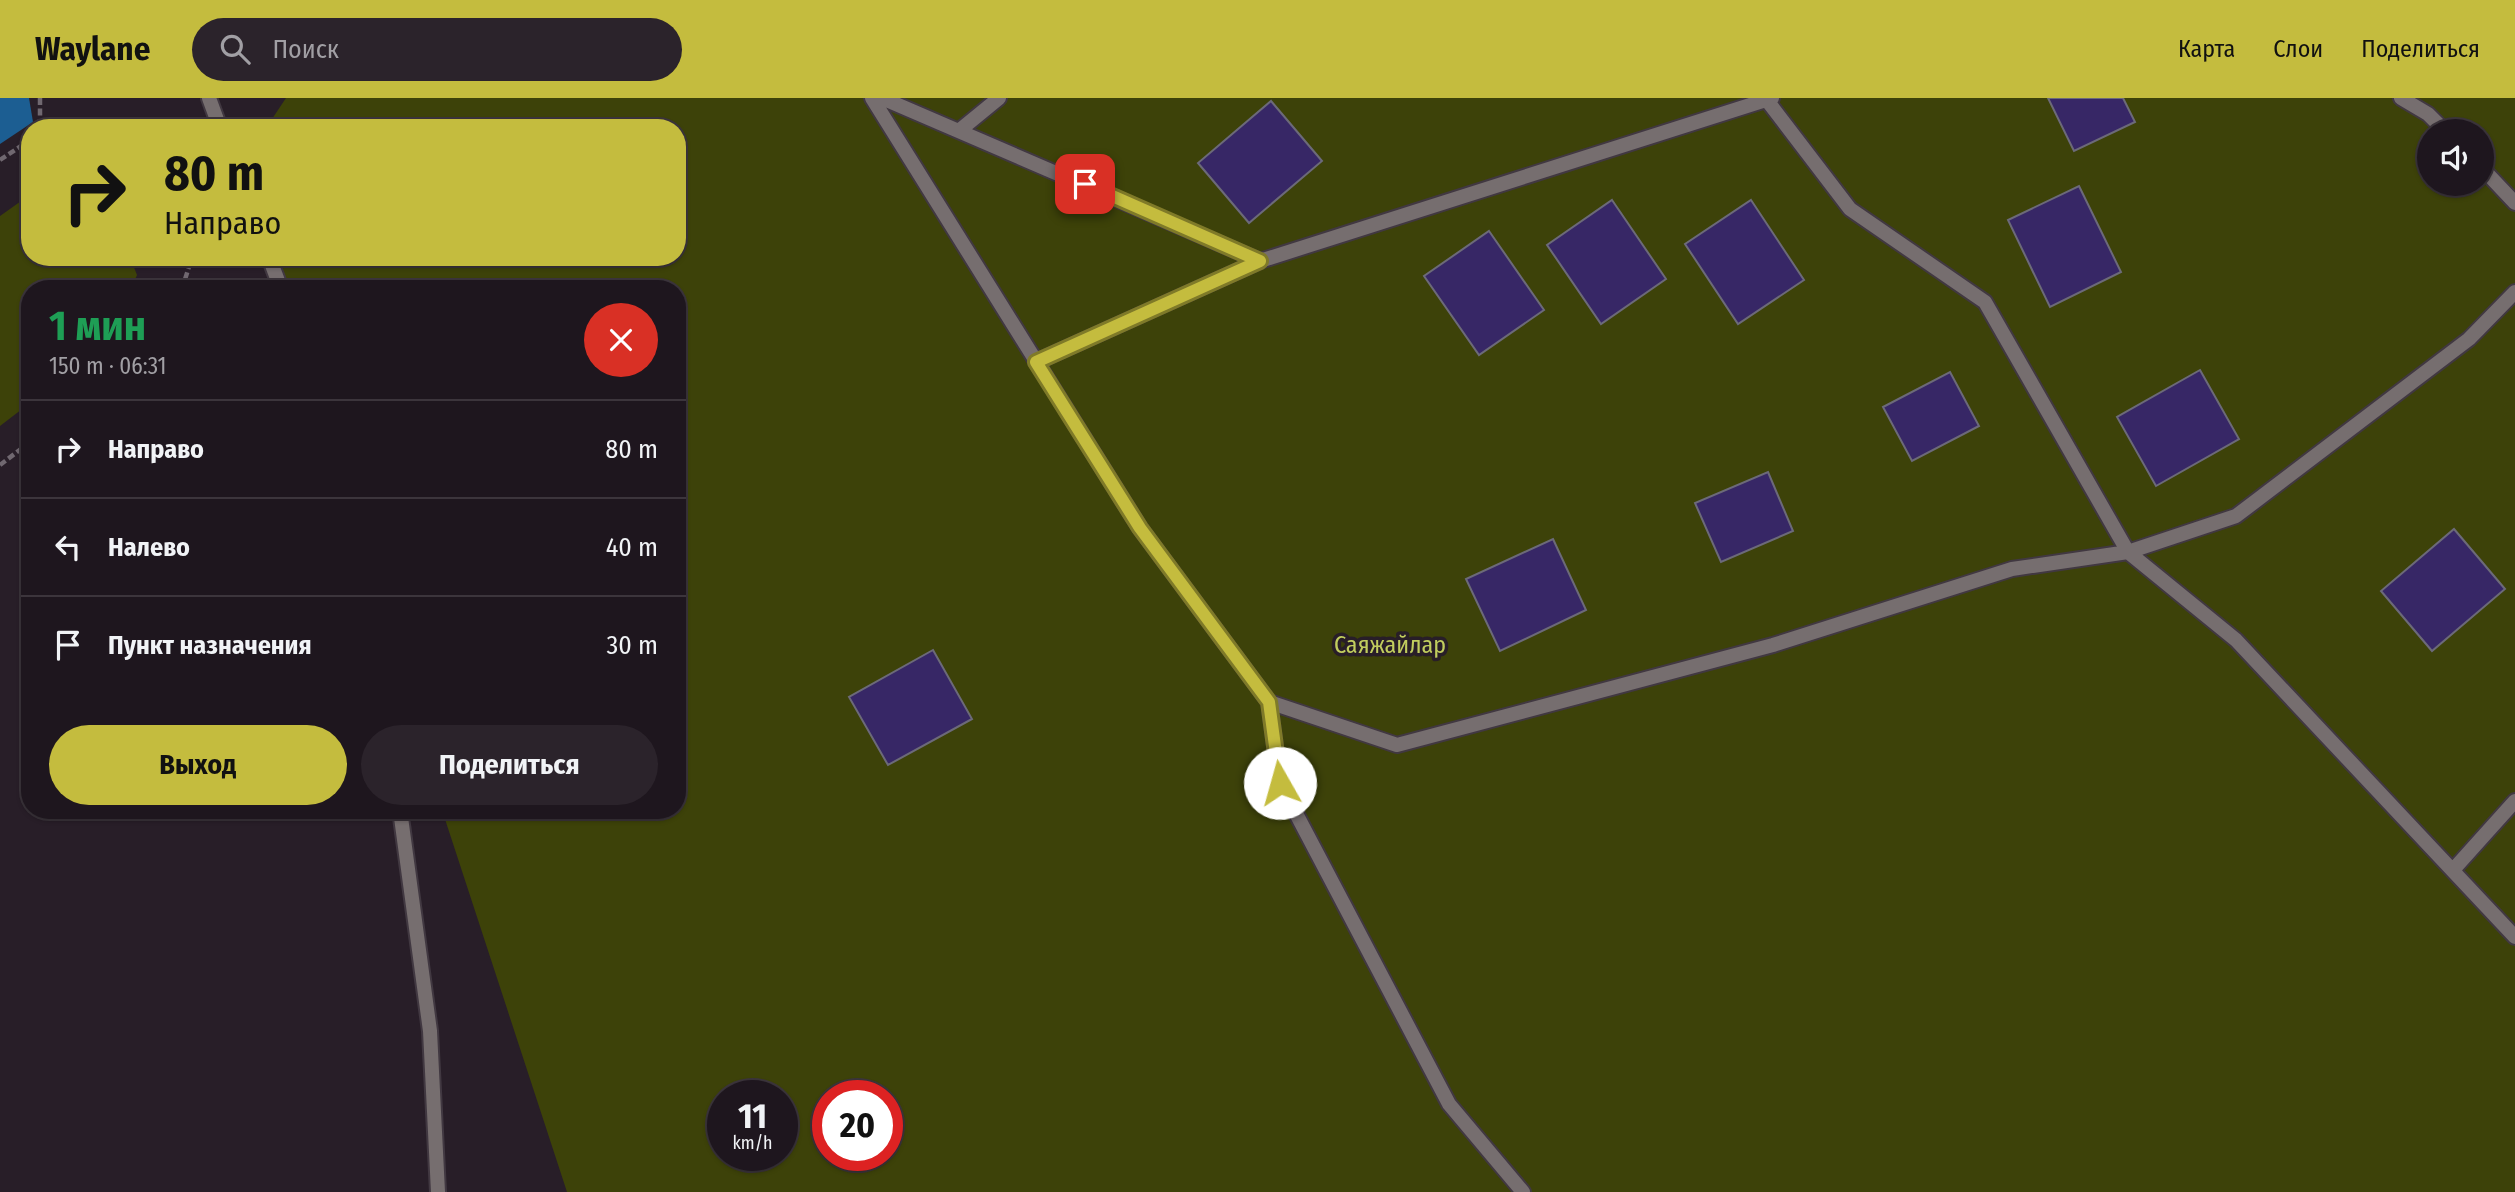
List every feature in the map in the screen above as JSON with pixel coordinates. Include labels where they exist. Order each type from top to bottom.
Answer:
[{"type":"lane","points":[[209,98],[217,119]]},
{"type":"lane","points":[[872,98],[1140,528],[1269,702],[1280,783],[1449,1104],[1523,1192]]},
{"type":"lane","points":[[882,98],[1260,261]]},
{"type":"lane","points":[[960,130],[999,98]]},
{"type":"lane","points":[[2401,98],[2433,119]]},
{"type":"lane","points":[[1036,362],[1260,261],[1769,99],[1850,209],[1985,302],[2128,552],[2236,640],[2515,937]]},
{"type":"lane","points":[[2494,181],[2515,203]]},
{"type":"lane","points":[[1269,702],[1397,745],[1773,645],[2012,569],[2128,552],[2236,516],[2469,339],[2515,292]]},
{"type":"lane","points":[[2453,870],[2515,801]]},
{"type":"lane","points":[[401,819],[430,1031],[438,1192]]},
{"type":"path","points":[[40,98],[40,119]]},
{"type":"path","points":[[0,160],[21,146]]},
{"type":"path","points":[[0,465],[21,449]]},
{"type":"green space","name":"Саяжайлар","points":[[286,98],[2515,98],[2515,1192],[567,1192],[445,819],[686,819],[686,280],[273,280],[269,266],[686,266],[686,119],[272,119]]},
{"type":"green space","points":[[21,201],[21,266],[134,266],[137,275],[135,280],[21,280],[21,410],[0,426],[0,216]]},
{"type":"water","points":[[0,98],[29,98],[32,119],[21,119],[21,130],[0,144]]},
{"type":"building","points":[[2048,98],[2123,98],[2135,122],[2074,151]]},
{"type":"building","points":[[1271,101],[1322,161],[1249,223],[1198,163]]},
{"type":"building","points":[[2079,186],[2121,272],[2050,307],[2008,220]]},
{"type":"building","points":[[1612,200],[1666,279],[1601,324],[1547,245]]},
{"type":"building","points":[[1751,200],[1804,280],[1738,324],[1685,244]]},
{"type":"building","points":[[1489,231],[1544,310],[1479,355],[1424,276]]},
{"type":"building","points":[[2200,370],[2239,439],[2156,486],[2117,417]]},
{"type":"building","points":[[1950,372],[1979,426],[1912,461],[1883,407]]},
{"type":"building","points":[[1768,472],[1793,531],[1721,562],[1695,503]]},
{"type":"building","points":[[2454,529],[2505,589],[2432,651],[2381,591]]},
{"type":"building","points":[[1553,539],[1586,610],[1500,651],[1466,579]]},
{"type":"building","points":[[933,650],[972,719],[888,765],[849,697]]},
{"type":"route","points":[[1085,184],[1260,261],[1036,362],[1140,528],[1269,702],[1280,783]]}]
